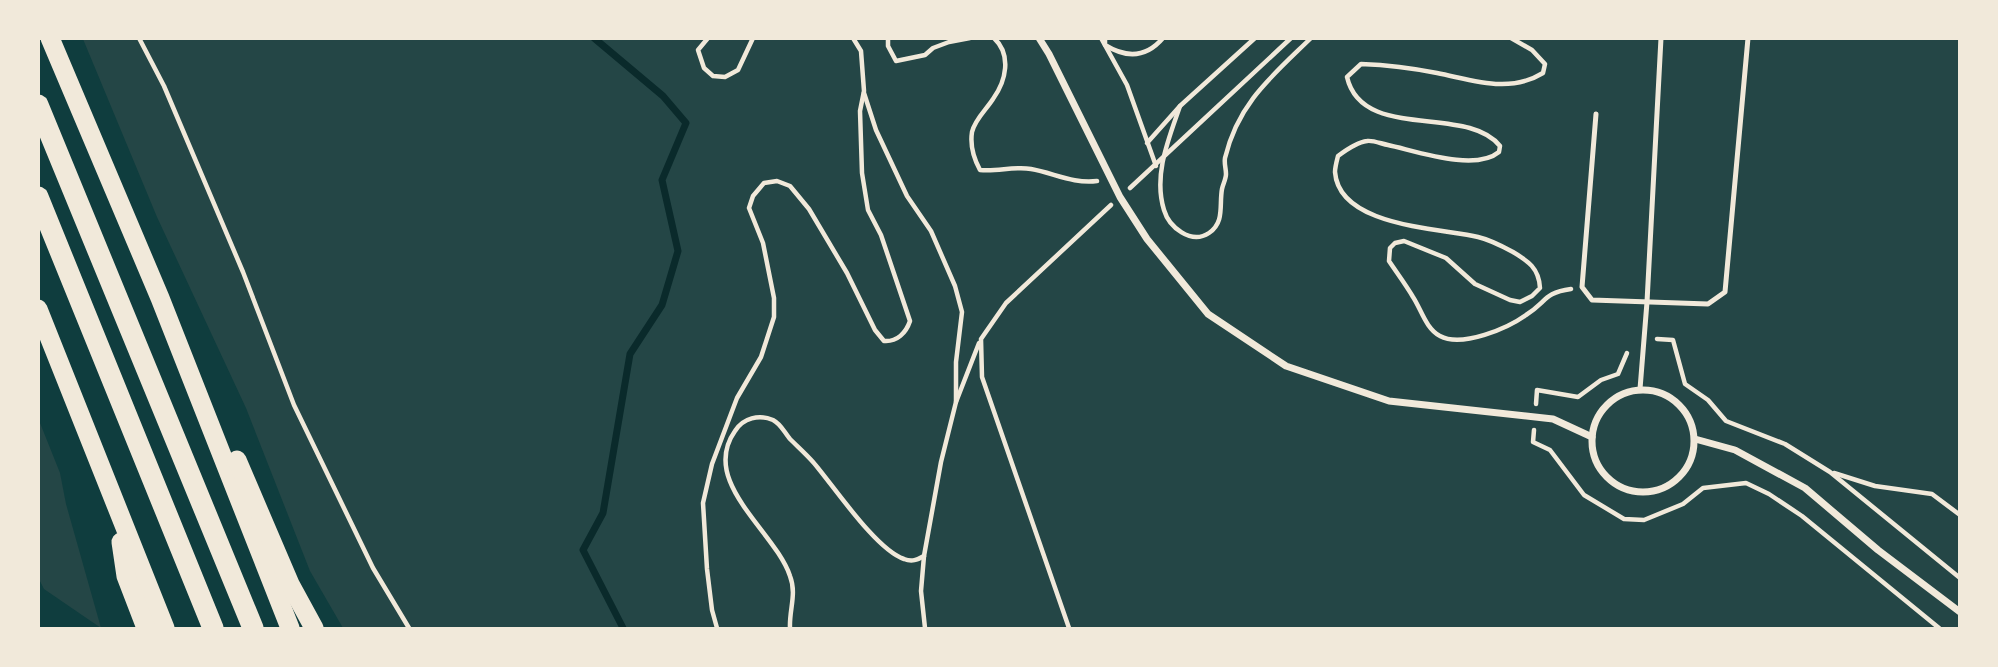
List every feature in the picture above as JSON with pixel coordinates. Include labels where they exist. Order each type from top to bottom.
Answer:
[{"type":"highway","points":[[50,38],[160,299],[290,628]]},
{"type":"highway","points":[[38,105],[253,628]]},
{"type":"highway","points":[[38,197],[213,628]]},
{"type":"highway","points":[[160,299],[225,432],[290,584],[314,628]]},
{"type":"highway","points":[[38,309],[165,628]]},
{"type":"highway","points":[[117,509],[126,576],[146,628]]},
{"type":"street","points":[[1039,38],[1120,197],[1147,239],[1208,314],[1286,366],[1389,401],[1553,419],[1592,437]]},
{"type":"street","points":[[1640,389],[1660,392],[1678,403],[1690,419],[1695,439],[1691,459],[1681,475],[1662,489],[1638,493],[1614,484],[1597,464],[1592,437],[1596,419],[1607,404],[1622,393],[1640,389]]},
{"type":"street","points":[[1695,439],[1735,450],[1805,488],[1878,550],[1959,612]]},
{"type":"lane","points":[[1640,389],[1661,38]]},
{"type":"lane","points":[[1596,114],[1582,287],[1592,300],[1708,304],[1725,292],[1748,38]]},
{"type":"path","points":[[139,38],[164,86],[243,272],[294,405],[373,568],[409,628]]},
{"type":"path","points":[[708,38],[698,50],[704,68],[713,76],[725,77],[738,70],[753,38]]},
{"type":"path","points":[[853,38],[861,51],[864,91],[876,130],[907,196],[931,231],[955,286],[961,312],[956,362],[956,402]]},
{"type":"path","points":[[888,38],[888,46],[896,61],[925,55],[933,48],[970,38]]},
{"type":"path","points":[[994,38],[1002,46],[1007,65],[994,99],[982,111],[972,131],[973,157],[981,170],[1031,169],[1083,182],[1109,177]]},
{"type":"path","points":[[1103,38],[1127,85],[1156,166]]},
{"type":"path","points":[[1105,45],[1119,54],[1137,55],[1158,44],[1163,38]]},
{"type":"path","points":[[1147,144],[1180,106],[1255,38]]},
{"type":"path","points":[[925,628],[921,592],[923,556],[941,462],[956,402],[981,339],[1006,303],[1291,38]]},
{"type":"path","points":[[1180,106],[1160,174],[1164,210],[1172,225],[1181,233],[1195,238],[1209,233],[1222,215],[1222,190],[1226,176],[1224,162],[1246,107],[1262,85],[1311,38]]},
{"type":"path","points":[[1511,38],[1532,50],[1545,64],[1543,73],[1532,80],[1514,85],[1490,84],[1392,65],[1361,64],[1347,77],[1350,89],[1360,103],[1403,118],[1461,127],[1493,137],[1500,146],[1499,152],[1493,157],[1461,160],[1444,158],[1367,141],[1338,156],[1335,173],[1341,188],[1352,202],[1384,220],[1481,237],[1530,261],[1540,279],[1540,288],[1520,302],[1475,284],[1446,258],[1404,241],[1395,243],[1390,248],[1389,261],[1430,327],[1441,337],[1474,338],[1495,331],[1528,314],[1554,291],[1582,287]]},
{"type":"path","points":[[717,628],[707,569],[703,503],[712,464],[737,398],[761,357],[774,317],[774,298],[763,243],[749,208],[753,196],[764,183],[777,181],[790,186],[809,209],[827,237],[875,330],[884,341],[892,341],[907,331],[910,321],[881,235],[868,210],[862,173],[860,111],[864,91]]},
{"type":"path","points":[[1939,628],[1801,516],[1769,494],[1746,483],[1703,488],[1683,504],[1644,520],[1624,519],[1584,495],[1550,450],[1532,442],[1537,390],[1578,397],[1601,380],[1618,374],[1634,338],[1673,340],[1685,384],[1708,400],[1726,421],[1785,444],[1830,472],[1959,579]]},
{"type":"path","points":[[981,339],[982,377],[1069,628]]},
{"type":"path","points":[[790,628],[794,596],[790,575],[769,540],[748,513],[725,468],[731,438],[737,427],[746,420],[759,417],[771,419],[780,425],[877,539],[902,559],[915,561],[923,556]]},
{"type":"path","points":[[1830,472],[1875,486],[1932,494],[1959,515]]},
{"type":"shaded area","points":[[83,39],[1959,39],[1959,628],[343,628],[310,571],[246,408],[157,217]]},
{"type":"shaded area","points":[[38,418],[60,473],[66,504],[101,628],[44,589],[39,579]]},
{"type":"waterway","points":[[594,38],[663,96],[686,123],[662,180],[678,251],[662,305],[630,354],[603,513],[583,550],[623,628]]}]
